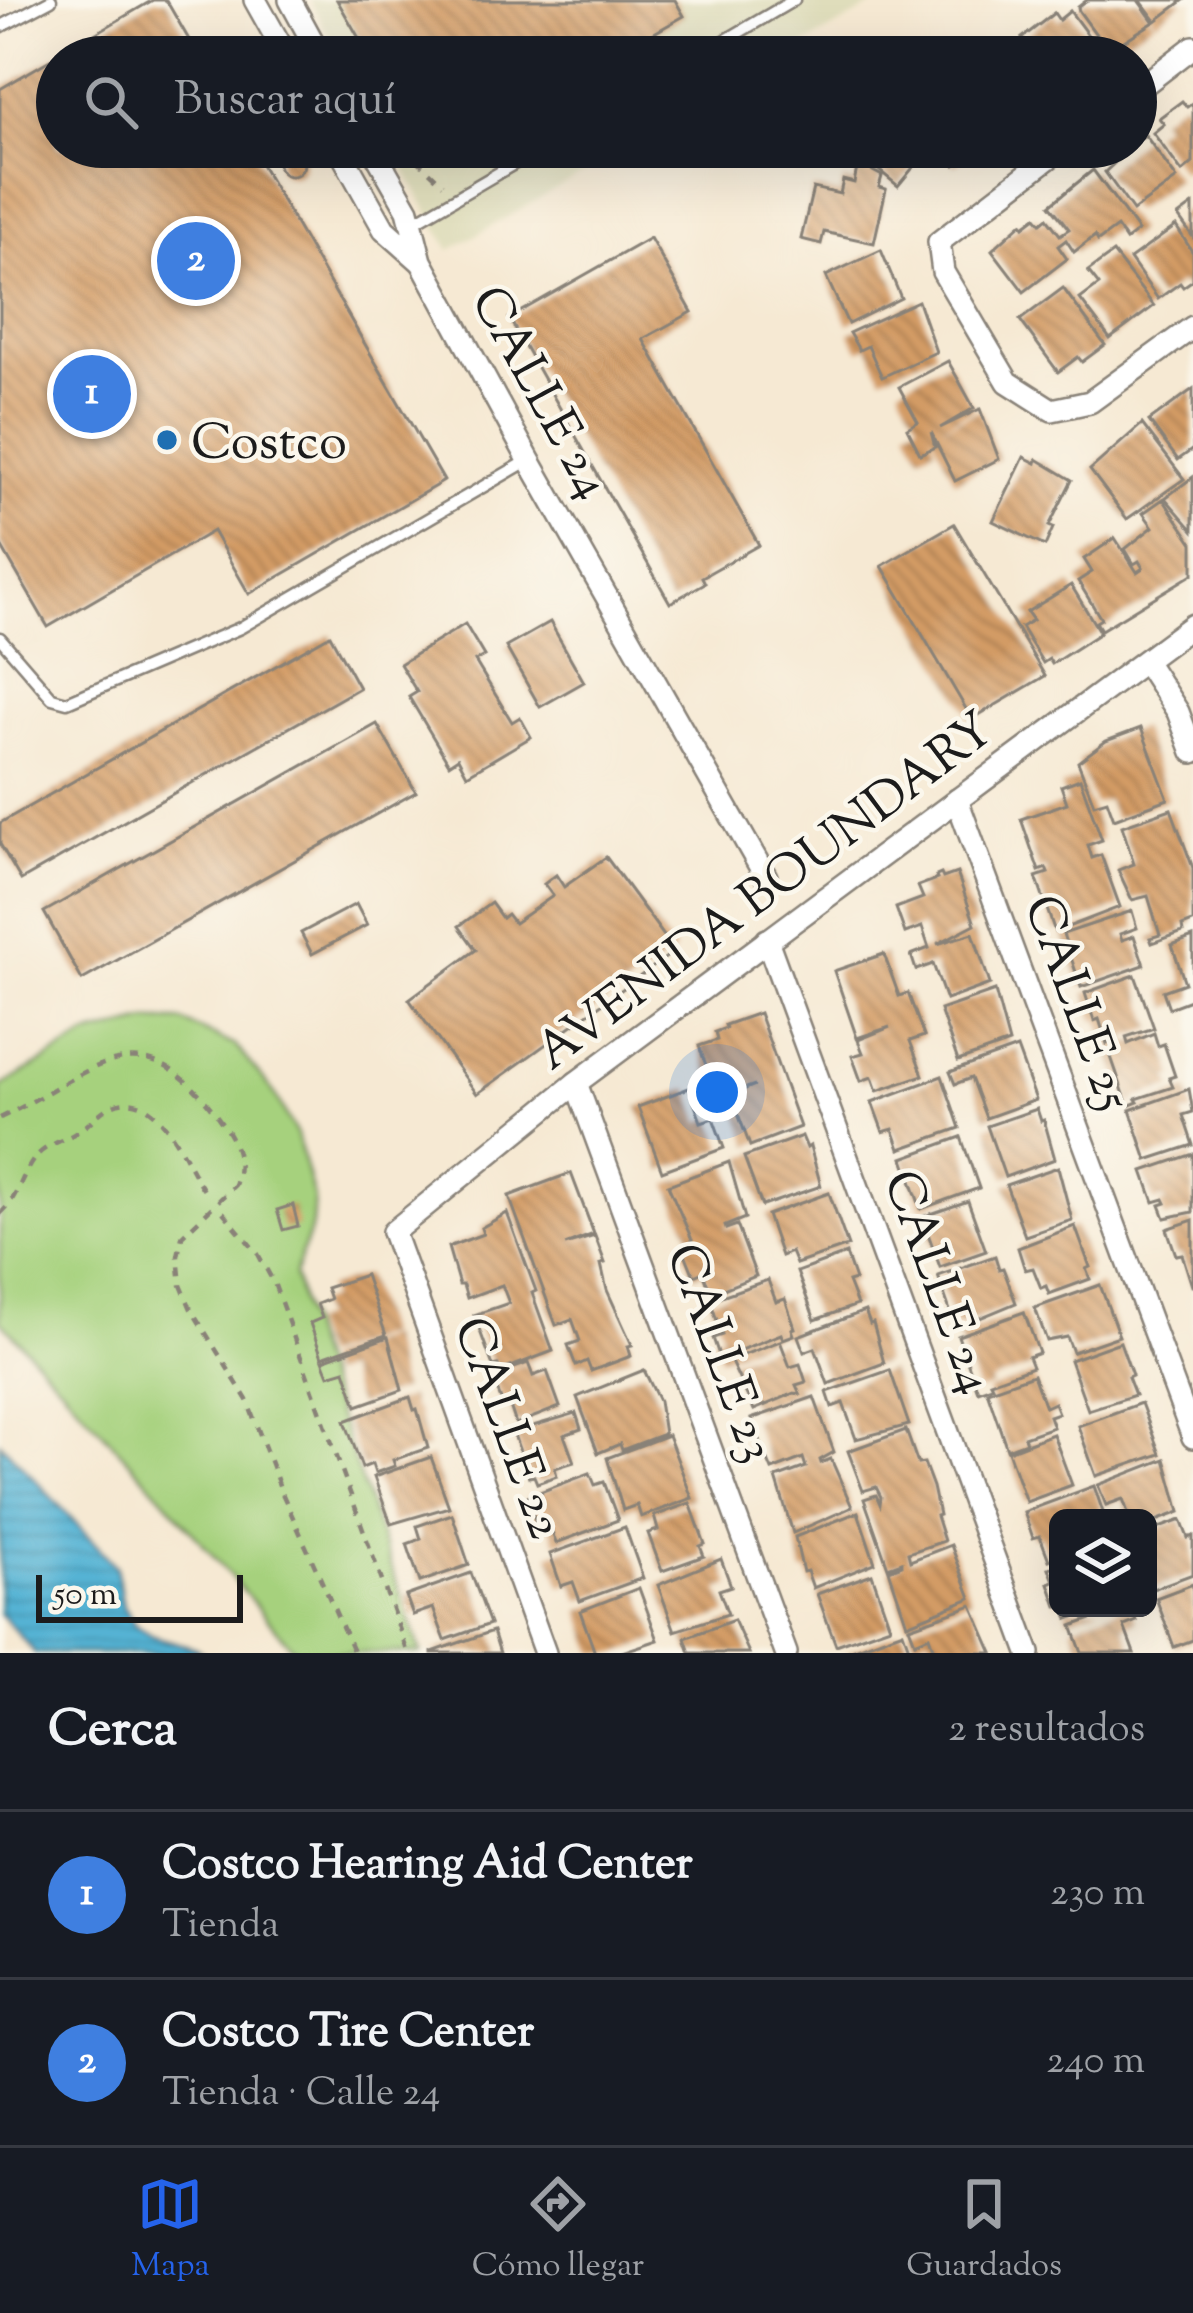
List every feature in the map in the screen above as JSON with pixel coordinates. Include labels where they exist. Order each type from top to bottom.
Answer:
[{"type":"street","points":[[255,0],[275,36]]},
{"type":"street","points":[[290,0],[310,36]]},
{"type":"street","points":[[1157,75],[1193,47]]},
{"type":"street","name":"CALLE 24","points":[[350,168],[384,229],[402,230]]},
{"type":"street","name":"CALLE 24","points":[[384,168],[408,210],[402,230],[766,877]]},
{"type":"street","points":[[1036,168],[939,242],[943,272],[1008,382],[1052,410],[1090,402],[1193,326]]},
{"type":"street","name":"AVENIDA BOUNDARY","points":[[393,1232],[576,1083],[1193,625]]},
{"type":"street","points":[[1144,661],[1178,712],[1193,752]]},
{"type":"street","name":"CALLE 25","points":[[957,800],[1193,1437]]},
{"type":"street","name":"CALLE 24","points":[[767,940],[1030,1653]]},
{"type":"street","name":"CALLE 23","points":[[576,1083],[786,1653]]},
{"type":"street","name":"CALLE 22","points":[[393,1232],[545,1653]]},
{"type":"lane","points":[[0,27],[51,0]]},
{"type":"lane","points":[[733,36],[794,0]]},
{"type":"lane","points":[[402,230],[507,168]]},
{"type":"lane","points":[[0,638],[52,698],[67,702],[239,628],[529,460]]},
{"type":"path","points":[[427,168],[458,197]]},
{"type":"path","points":[[0,1118],[76,1075],[104,1063],[134,1058],[163,1064],[185,1078],[227,1130],[236,1148],[236,1185],[182,1236],[181,1285],[247,1400],[282,1493],[354,1653]]},
{"type":"path","points":[[0,1214],[16,1196],[37,1155],[124,1102],[140,1102],[152,1112],[208,1196]]},
{"type":"path","points":[[223,1212],[258,1254],[274,1283],[409,1653]]},
{"type":"shaded area","points":[[310,0],[883,0],[820,36],[330,36]]},
{"type":"shaded area","points":[[404,168],[592,168],[450,250]]},
{"type":"green space","points":[[147,1021],[182,1021],[236,1046],[272,1090],[297,1135],[314,1198],[312,1225],[294,1275],[311,1338],[421,1653],[297,1653],[0,1320],[0,1087],[87,1036]]},
{"type":"water","points":[[0,1442],[116,1566],[123,1607],[135,1625],[202,1653],[35,1653],[0,1614]]},
{"type":"building","points":[[153,0],[166,0],[187,36],[91,36]]},
{"type":"building","points":[[337,0],[675,0],[684,16],[649,36],[358,36]]},
{"type":"building","points":[[1087,0],[1138,0],[1154,22],[1132,36],[1097,36],[1078,7]]},
{"type":"building","points":[[1140,0],[1184,0],[1156,21]]},
{"type":"building","points":[[1070,11],[1088,36],[1025,36],[1054,13],[1059,20]]},
{"type":"building","points":[[36,68],[36,168],[263,168],[444,481],[249,594],[213,531],[48,627],[0,544],[0,89]]},
{"type":"building","points":[[1182,101],[1187,107],[1193,103],[1193,163],[1182,172],[1157,138],[1157,130],[1164,124],[1159,118]]},
{"type":"building","points":[[1157,152],[1177,179],[1133,211],[1105,172],[1109,168],[1157,168]]},
{"type":"building","points":[[279,168],[303,168],[291,176]]},
{"type":"building","points":[[857,168],[882,176],[879,187],[886,189],[874,243],[824,232],[821,244],[801,239],[813,188],[840,194],[843,180],[854,183]]},
{"type":"building","points":[[876,168],[913,168],[898,186]]},
{"type":"building","points":[[1093,170],[1138,231],[1126,240],[1117,227],[1074,252],[1066,240],[1058,246],[1067,259],[1024,292],[992,250],[1022,223],[1036,217],[1041,223],[1047,218],[1060,235],[1069,229],[1050,205]]},
{"type":"building","points":[[1193,205],[1193,237],[1178,216]]},
{"type":"building","points":[[1176,226],[1193,253],[1193,280],[1158,299],[1130,259]]},
{"type":"building","points":[[650,238],[692,312],[643,339],[759,545],[702,577],[705,583],[670,603],[509,318]]},
{"type":"building","points":[[881,250],[901,298],[848,324],[826,276]]},
{"type":"building","points":[[1113,253],[1154,306],[1110,339],[1080,299],[1099,285],[1088,271]]},
{"type":"building","points":[[1063,288],[1105,345],[1058,372],[1020,320]]},
{"type":"building","points":[[918,301],[936,352],[882,377],[868,346],[859,350],[849,333]]},
{"type":"building","points":[[948,361],[974,408],[940,428],[980,409],[999,459],[955,481],[931,432],[935,447],[920,454],[907,428],[918,422],[899,387]]},
{"type":"building","points":[[1193,389],[1193,449],[1178,460],[1149,421]]},
{"type":"building","points":[[1142,424],[1184,479],[1127,519],[1090,470]]},
{"type":"building","points":[[1024,457],[1036,463],[1037,459],[1072,480],[1049,526],[1053,528],[1045,546],[993,521]]},
{"type":"building","points":[[1193,477],[1193,530],[1165,498]]},
{"type":"building","points":[[1163,499],[1193,543],[1193,574],[1101,630],[1096,622],[1101,619],[1078,581],[1092,572],[1084,559],[1115,538],[1137,572],[1143,568],[1139,561],[1134,564],[1125,549],[1153,527],[1143,513]]},
{"type":"building","points":[[954,524],[1045,676],[972,719],[882,566]]},
{"type":"building","points":[[1071,585],[1100,633],[1052,664],[1049,659],[1043,663],[1021,627],[1033,620],[1027,612]]},
{"type":"building","points":[[550,622],[584,682],[540,707],[506,647]]},
{"type":"building","points":[[465,624],[484,656],[475,661],[512,722],[520,717],[531,737],[467,775],[458,758],[449,764],[409,697],[417,692],[400,664]]},
{"type":"building","points":[[330,635],[359,688],[21,880],[0,844],[0,823]]},
{"type":"building","points":[[377,724],[416,792],[82,980],[44,912]]},
{"type":"building","points":[[1141,728],[1168,799],[1114,819],[1107,800],[1094,804],[1078,762],[1106,741]]},
{"type":"building","points":[[1080,779],[1102,840],[1088,845],[1092,858],[1101,855],[1120,907],[1055,932],[1036,877],[1048,873],[1046,868],[1039,871],[1021,819],[1067,803],[1061,786]]},
{"type":"building","points":[[1171,809],[1193,868],[1193,922],[1182,926],[1183,932],[1152,943],[1150,938],[1160,935],[1148,896],[1132,900],[1118,870],[1134,864],[1122,826]]},
{"type":"building","points":[[606,857],[675,951],[477,1094],[409,999],[476,950],[459,926],[491,903],[502,918],[507,914],[514,923],[553,896],[544,884],[556,875],[564,887]]},
{"type":"building","points":[[957,873],[975,924],[937,944],[973,933],[990,984],[946,1000],[933,964],[916,970],[911,955],[929,948],[922,927],[905,933],[896,908],[923,898],[918,886],[941,874],[943,878]]},
{"type":"building","points":[[356,904],[367,925],[312,954],[301,933]]},
{"type":"building","points":[[1132,911],[1137,928],[1120,934],[1122,940],[1134,936],[1144,965],[1081,987],[1063,934]]},
{"type":"building","points":[[1193,937],[1193,999],[1169,1008],[1163,991],[1185,983],[1172,945]]},
{"type":"building","points":[[884,954],[899,996],[908,993],[924,1036],[910,1041],[923,1075],[877,1091],[872,1077],[861,1081],[852,1056],[863,1053],[858,1040],[890,1027],[857,1038],[834,971]]},
{"type":"building","points":[[1135,975],[1154,1028],[1126,1037],[1128,1044],[1154,1033],[1158,1046],[1164,1044],[1175,1076],[1169,1078],[1173,1087],[1128,1106],[1109,1051],[1113,1049],[1099,1019],[1094,1021],[1085,993]]},
{"type":"building","points":[[995,991],[1009,1043],[958,1061],[940,1010]]},
{"type":"building","points":[[759,1013],[800,1127],[750,1146],[731,1095],[755,1085],[718,1098],[699,1046],[717,1040],[715,1032],[725,1025]]},
{"type":"building","points":[[1017,1048],[1036,1100],[986,1118],[971,1078],[955,1084],[950,1072]]},
{"type":"building","points":[[942,1076],[960,1128],[900,1149],[893,1129],[883,1132],[872,1102]]},
{"type":"building","points":[[689,1088],[701,1122],[713,1118],[724,1148],[662,1171],[638,1107]]},
{"type":"building","points":[[1189,1089],[1193,1112],[1183,1115],[1193,1145],[1147,1160],[1130,1110]]},
{"type":"building","points":[[1037,1109],[1055,1159],[1005,1177],[987,1126]]},
{"type":"building","points":[[802,1136],[810,1146],[821,1186],[762,1206],[744,1157]]},
{"type":"building","points":[[961,1137],[979,1188],[921,1209],[903,1158]]},
{"type":"building","points":[[1193,1154],[1193,1212],[1165,1218],[1160,1205],[1166,1203],[1164,1199],[1154,1202],[1143,1171]]},
{"type":"building","points":[[729,1162],[745,1218],[725,1226],[737,1225],[756,1276],[711,1294],[703,1272],[694,1276],[682,1246],[693,1242],[668,1185]]},
{"type":"building","points":[[1058,1167],[1072,1220],[1025,1236],[1006,1185]]},
{"type":"building","points":[[571,1173],[594,1234],[565,1245],[595,1236],[605,1263],[601,1264],[607,1290],[632,1345],[628,1346],[631,1356],[591,1371],[587,1361],[576,1366],[568,1345],[580,1341],[572,1319],[556,1325],[509,1196]]},
{"type":"building","points":[[829,1193],[848,1246],[796,1264],[791,1252],[781,1256],[767,1215]]},
{"type":"building","points":[[968,1201],[986,1251],[940,1267],[922,1217]]},
{"type":"building","points":[[293,1205],[298,1226],[283,1230],[277,1210]]},
{"type":"building","points":[[507,1213],[553,1351],[500,1371],[498,1365],[493,1366],[474,1315],[509,1303],[502,1285],[467,1298],[448,1247],[483,1234],[481,1228]]},
{"type":"building","points":[[1193,1220],[1192,1286],[1182,1254],[1176,1255],[1167,1229]]},
{"type":"building","points":[[1075,1226],[1090,1279],[1049,1294],[1046,1286],[1041,1288],[1033,1268],[1025,1270],[1018,1248]]},
{"type":"building","points":[[846,1254],[855,1280],[848,1282],[857,1305],[815,1320],[797,1272]]},
{"type":"building","points":[[995,1256],[1016,1303],[956,1328],[938,1276]]},
{"type":"building","points":[[365,1275],[386,1335],[322,1357],[310,1323],[322,1318],[317,1304],[330,1299],[326,1288]]},
{"type":"building","points":[[768,1280],[776,1302],[785,1299],[794,1335],[783,1339],[781,1334],[720,1358],[713,1338],[722,1335],[710,1300]]},
{"type":"building","points":[[1100,1285],[1119,1336],[1073,1352],[1067,1337],[1047,1341],[1035,1308]]},
{"type":"building","points":[[865,1311],[884,1363],[828,1384],[815,1348],[804,1352],[798,1336]]},
{"type":"building","points":[[1024,1312],[1039,1353],[1028,1357],[1032,1367],[978,1391],[958,1336]]},
{"type":"building","points":[[388,1337],[402,1390],[357,1406],[345,1370],[329,1375],[323,1360]]},
{"type":"building","points":[[780,1341],[790,1367],[800,1364],[806,1382],[796,1385],[800,1394],[754,1410],[730,1360]]},
{"type":"building","points":[[1120,1342],[1135,1395],[1088,1410],[1070,1360]]},
{"type":"building","points":[[528,1363],[533,1376],[547,1371],[560,1407],[516,1424],[492,1376]]},
{"type":"building","points":[[644,1370],[659,1401],[664,1434],[622,1450],[620,1444],[598,1453],[577,1397]]},
{"type":"building","points":[[890,1370],[909,1425],[856,1439],[843,1403],[832,1407],[827,1392]]},
{"type":"building","points":[[1033,1375],[1045,1407],[1054,1403],[1058,1413],[1049,1416],[1053,1427],[1007,1449],[987,1391]]},
{"type":"building","points":[[410,1397],[428,1448],[393,1460],[395,1466],[375,1473],[372,1464],[362,1468],[345,1421]]},
{"type":"building","points":[[814,1397],[834,1452],[821,1463],[831,1459],[852,1507],[793,1533],[776,1478],[806,1467],[803,1458],[772,1470],[751,1419]]},
{"type":"building","points":[[1141,1403],[1160,1454],[1096,1476],[1078,1426]]},
{"type":"building","points":[[576,1413],[581,1429],[564,1435],[574,1462],[555,1468],[557,1476],[537,1483],[534,1476],[529,1477],[513,1432]]},
{"type":"building","points":[[906,1430],[918,1464],[924,1463],[933,1487],[944,1541],[908,1553],[910,1561],[951,1545],[971,1598],[907,1624],[889,1570],[902,1562],[888,1567],[864,1499],[876,1495],[880,1504],[881,1497],[876,1487],[863,1491],[848,1451]]},
{"type":"building","points":[[1053,1434],[1072,1485],[1026,1502],[1008,1451]]},
{"type":"building","points":[[668,1435],[692,1498],[641,1517],[637,1505],[623,1510],[607,1458]]},
{"type":"building","points":[[431,1457],[449,1507],[391,1524],[374,1477]]},
{"type":"building","points":[[1165,1459],[1180,1512],[1157,1521],[1157,1509],[1127,1509],[1123,1499],[1106,1505],[1098,1485]]},
{"type":"building","points":[[590,1473],[595,1485],[604,1482],[618,1520],[556,1543],[547,1519],[536,1523],[527,1497]]},
{"type":"building","points":[[1094,1486],[1102,1509],[1049,1509],[1049,1560],[1040,1536],[1033,1538],[1024,1512]]},
{"type":"building","points":[[690,1503],[705,1544],[700,1546],[704,1556],[662,1571],[648,1533],[658,1530],[654,1516]]},
{"type":"building","points":[[858,1512],[875,1563],[813,1588],[807,1571],[803,1572],[795,1537]]},
{"type":"building","points":[[452,1514],[469,1565],[420,1582],[407,1544],[421,1539],[417,1526]]},
{"type":"building","points":[[1181,1520],[1188,1538],[1193,1536],[1193,1574],[1157,1587],[1157,1529]]},
{"type":"building","points":[[625,1527],[643,1578],[580,1601],[573,1582],[561,1586],[550,1554]]},
{"type":"building","points":[[721,1559],[731,1586],[719,1590],[728,1614],[675,1631],[658,1585]]},
{"type":"building","points":[[471,1573],[490,1624],[445,1640],[433,1608],[413,1615],[406,1596]]},
{"type":"building","points":[[872,1574],[890,1626],[836,1645],[817,1594]]},
{"type":"building","points":[[1193,1584],[1193,1640],[1174,1647],[1157,1598]]},
{"type":"building","points":[[639,1588],[658,1640],[619,1653],[595,1653],[580,1611]]},
{"type":"building","points":[[972,1605],[993,1653],[935,1653],[929,1636],[915,1642],[909,1627]]},
{"type":"building","points":[[1096,1617],[1135,1617],[1137,1621],[1124,1626],[1134,1653],[1082,1653],[1072,1626]]},
{"type":"building","points":[[734,1620],[749,1653],[690,1653],[685,1638]]},
{"type":"building","points":[[493,1631],[500,1653],[432,1653],[432,1652]]},
{"type":"building","points":[[903,1631],[910,1651],[905,1653],[844,1653]]},
{"type":"place","name":"Costco Tire Center","points":[[196,261]]},
{"type":"place","name":"Costco Hearing Aid Center","points":[[92,394]]},
{"type":"place","name":"Costco","points":[[167,440]]}]
